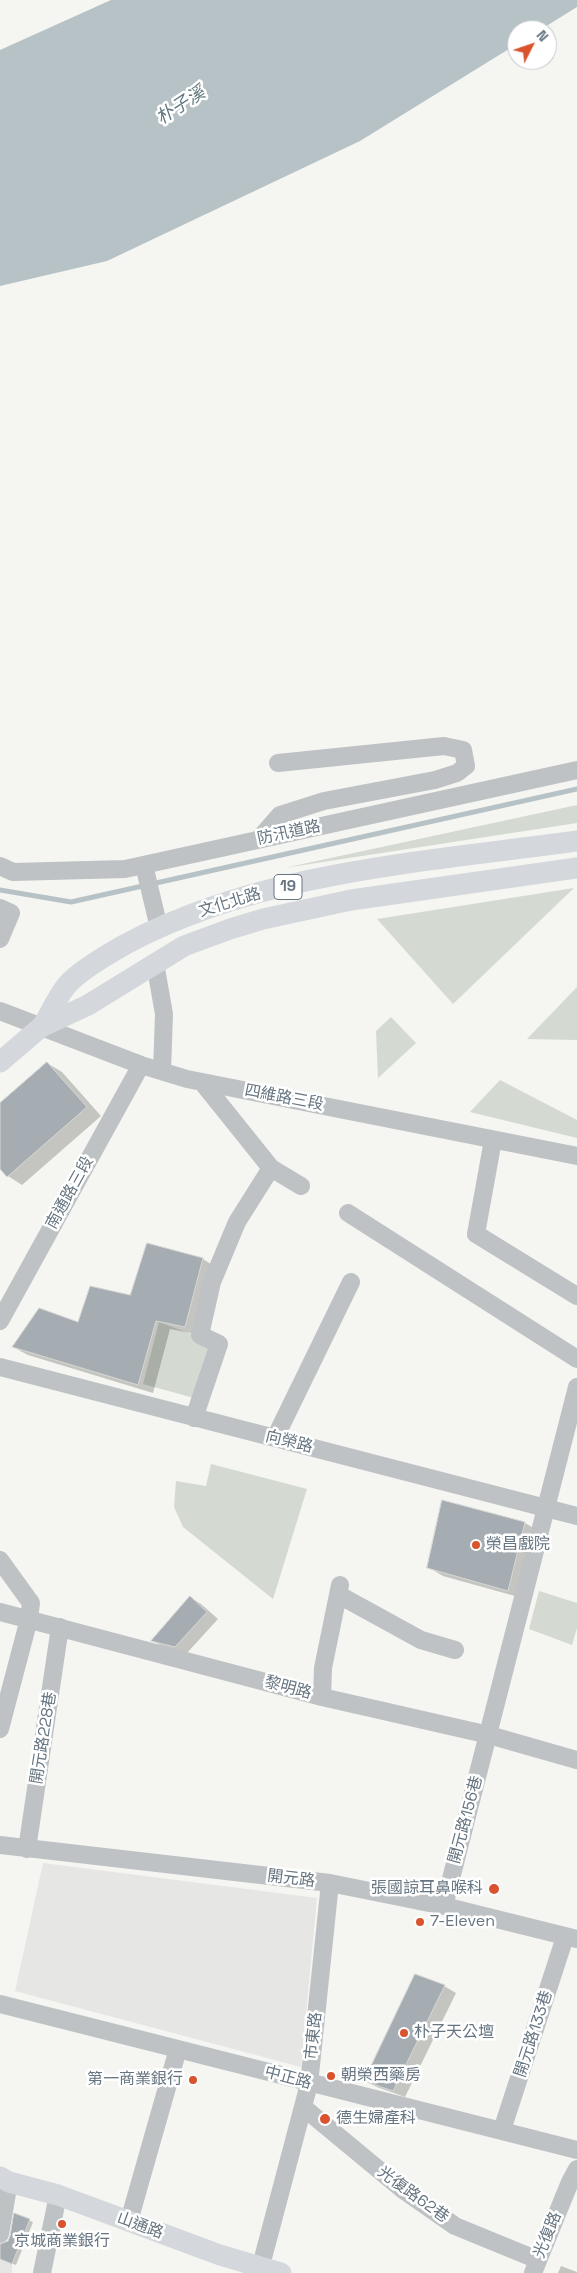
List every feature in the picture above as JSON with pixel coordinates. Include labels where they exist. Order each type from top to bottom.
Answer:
[{"type":"main road","name":"文化北路","points":[[41,1027],[68,985],[108,954],[177,919],[248,897],[334,874],[577,841]]},
{"type":"main road","name":"文化北路","points":[[0,1062],[41,1027],[88,1005],[184,946],[230,929],[263,919],[351,900],[577,868]]},
{"type":"main road","name":"山通路","points":[[5,2180],[58,2195],[260,2269],[281,2273]]},
{"type":"street","points":[[259,839],[280,815],[324,801],[435,780],[456,773],[466,766],[463,750],[444,746],[278,763]]},
{"type":"street","name":"防汛道路","points":[[0,866],[13,872],[125,869],[577,770]]},
{"type":"street","points":[[144,865],[159,928]]},
{"type":"street","points":[[0,908],[11,913],[0,939]]},
{"type":"street","points":[[155,963],[164,1014],[162,1071]]},
{"type":"street","name":"四維路三段","points":[[0,1011],[140,1065],[202,1082],[577,1156]]},
{"type":"street","name":"南通路三段","points":[[0,1321],[140,1065]]},
{"type":"street","points":[[202,1082],[270,1168],[301,1186]]},
{"type":"street","points":[[493,1140],[476,1234],[577,1296]]},
{"type":"street","points":[[194,1418],[219,1344],[200,1335],[212,1282],[237,1222],[270,1168]]},
{"type":"street","points":[[348,1213],[577,1359]]},
{"type":"street","points":[[275,1438],[351,1282]]},
{"type":"street","name":"向榮路","points":[[0,1367],[577,1516]]},
{"type":"street","name":"開元路156巷","points":[[444,1906],[577,1386]]},
{"type":"street","points":[[0,1560],[31,1603],[29,1619],[0,1730]]},
{"type":"street","points":[[322,1698],[323,1668],[340,1590],[420,1640],[455,1650]]},
{"type":"street","name":"黎明路","points":[[0,1612],[322,1698],[489,1734],[577,1760]]},
{"type":"street","name":"開元路228巷","points":[[27,1848],[60,1627]]},
{"type":"street","name":"開元路","points":[[0,1846],[330,1883],[444,1906],[571,1938]]},
{"type":"street","name":"市東路","points":[[260,2269],[309,2084],[330,1883]]},
{"type":"street","name":"開元路133巷","points":[[502,2130],[571,1938]]},
{"type":"street","name":"中正路","points":[[0,2004],[309,2084],[577,2150]]},
{"type":"street","points":[[129,2222],[178,2049]]},
{"type":"street","name":"光復路62巷","points":[[303,2107],[402,2189],[455,2226],[535,2267]]},
{"type":"street","name":"光復路","points":[[535,2267],[575,2179]]},
{"type":"street","points":[[0,2234],[5,2180]]},
{"type":"street","points":[[42,2273],[58,2195]]},
{"type":"shaded area","points":[[577,805],[577,823],[284,868]]},
{"type":"shaded area","points":[[574,888],[453,1004],[377,919]]},
{"type":"shaded area","points":[[577,987],[577,1040],[527,1039]]},
{"type":"shaded area","points":[[391,1017],[416,1043],[378,1078],[376,1031]]},
{"type":"shaded area","points":[[500,1080],[577,1120],[577,1138],[470,1112]]},
{"type":"shaded area","points":[[159,1322],[215,1343],[194,1398],[143,1384]]},
{"type":"shaded area","points":[[211,1464],[307,1489],[273,1599],[183,1527],[174,1507],[176,1481],[206,1486]]},
{"type":"shaded area","points":[[539,1591],[577,1603],[577,1628],[572,1645],[529,1629]]},
{"type":"shaded area","points":[[43,1863],[317,1898],[301,2067],[15,1991]]},
{"type":"shaded area","points":[[0,2259],[12,2264],[12,2273],[0,2273]]},
{"type":"water","name":"朴子溪","points":[[111,0],[577,0],[577,7],[556,20],[507,20],[507,50],[360,141],[107,261],[0,286],[0,50]]},
{"type":"building","points":[[47,1062],[87,1107],[7,1177],[0,1169],[0,1103]]},
{"type":"building","points":[[147,1243],[203,1258],[185,1327],[156,1321],[138,1385],[12,1347],[39,1308],[78,1322],[90,1286],[130,1295]]},
{"type":"building","name":"榮昌戲院","points":[[442,1500],[525,1522],[508,1591],[427,1568]]},
{"type":"building","points":[[190,1596],[207,1612],[175,1647],[151,1641]]},
{"type":"building","name":"朴子天公壇","points":[[415,1974],[445,1985],[393,2091],[364,2081]]},
{"type":"building","points":[[14,2213],[30,2219],[12,2264],[0,2259],[0,2244],[8,2241]]},
{"type":"waterway","points":[[0,890],[71,902],[577,789]]},
{"type":"place","name":"榮昌戲院","points":[[476,1545]]},
{"type":"place","name":"張國諒耳鼻喉科","points":[[494,1889]]},
{"type":"place","name":"7-Eleven","points":[[420,1922]]},
{"type":"place","name":"朴子天公壇","points":[[404,2033]]},
{"type":"place","name":"朝榮西藥房","points":[[331,2076]]},
{"type":"place","name":"第一商業銀行","points":[[193,2080]]},
{"type":"place","name":"德生婦產科","points":[[325,2119]]},
{"type":"place","name":"京城商業銀行","points":[[62,2224]]}]
